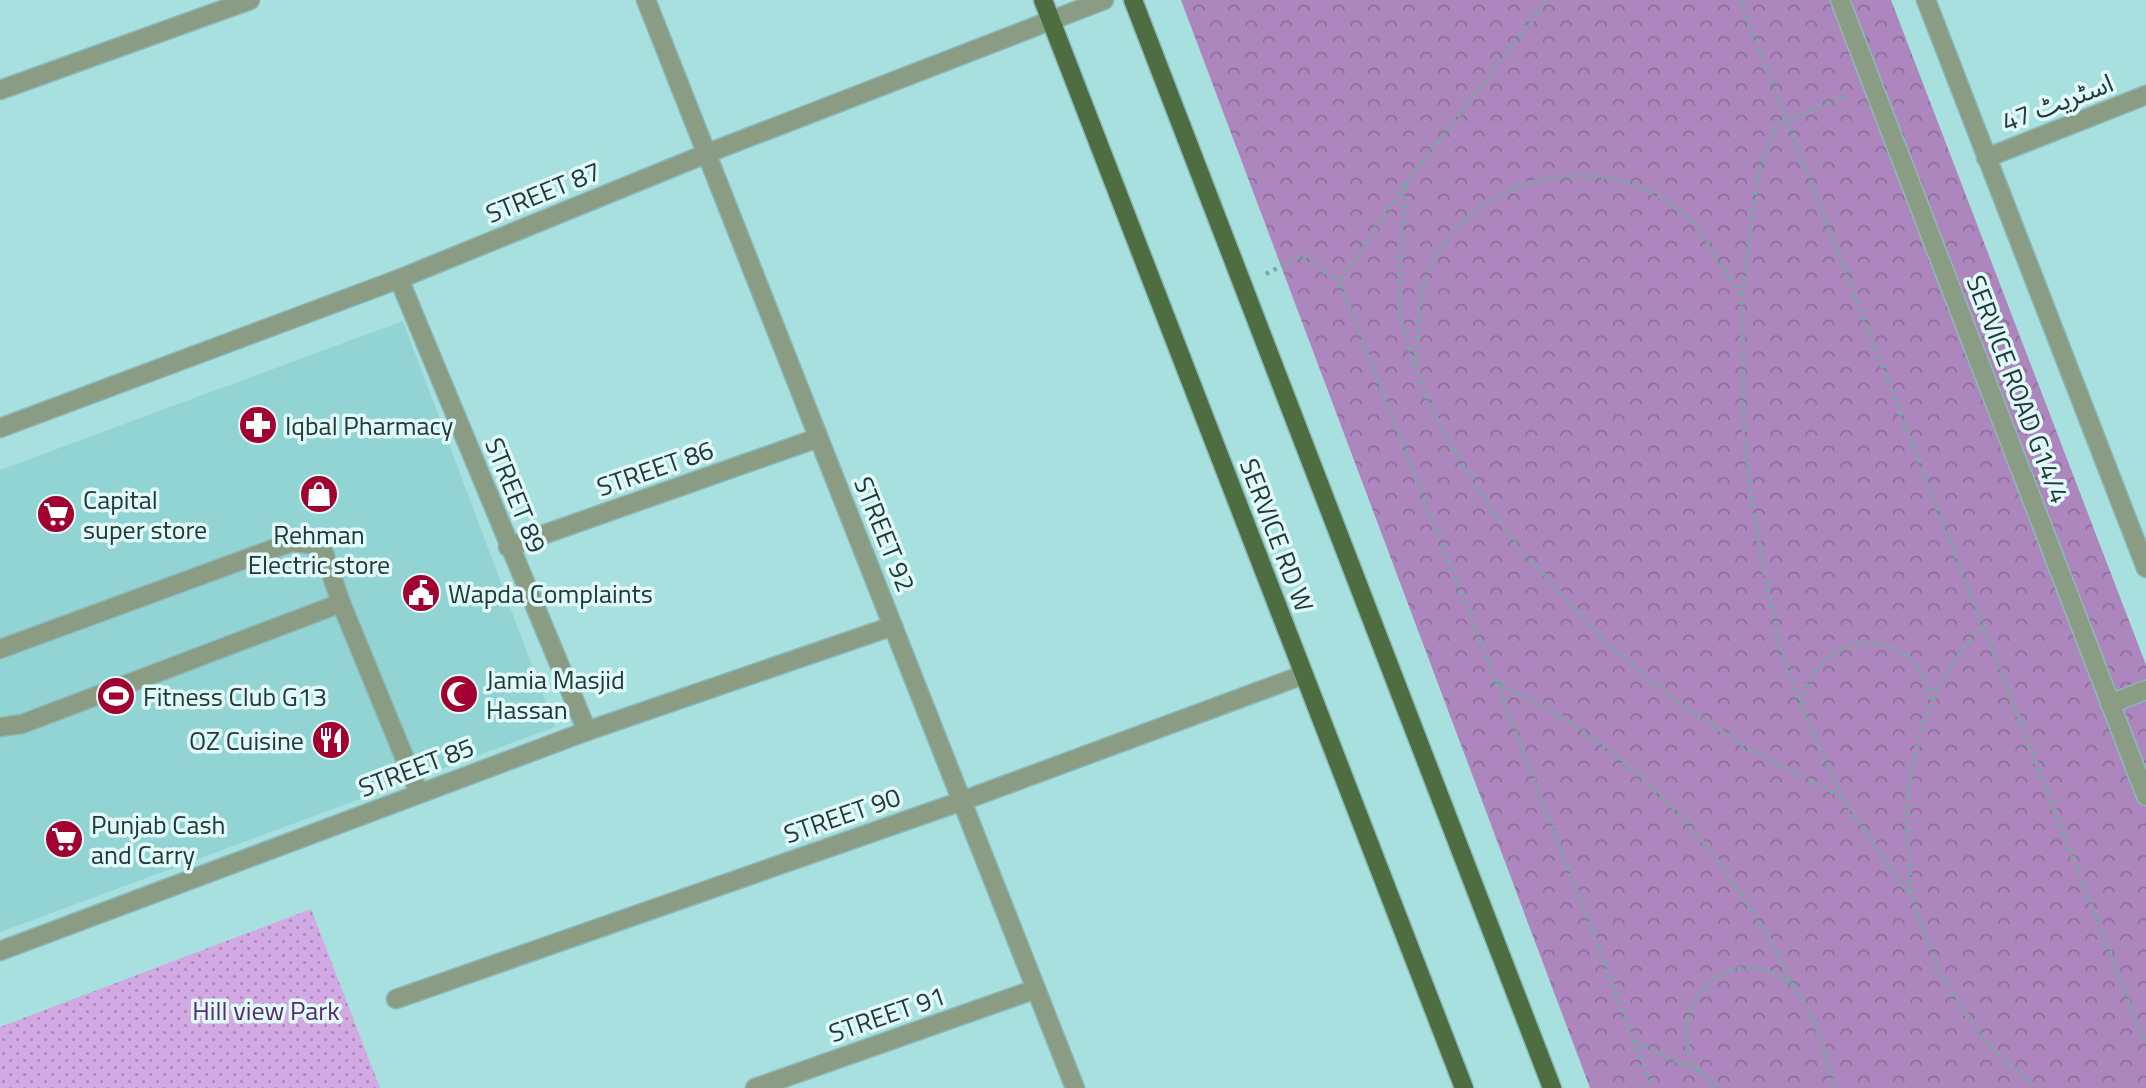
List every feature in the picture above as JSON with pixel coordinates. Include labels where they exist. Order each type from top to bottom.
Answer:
[{"type":"main road","name":"SERVICE RD W","points":[[1043,0],[1464,1088]]},
{"type":"main road","points":[[1133,0],[1552,1088]]},
{"type":"street","points":[[0,90],[250,0]]},
{"type":"street","name":"STREET 92","points":[[646,0],[1075,1088]]},
{"type":"street","name":"STREET 87","points":[[0,428],[399,279],[708,153],[1104,0]]},
{"type":"street","name":"SERVICE ROAD G14/4","points":[[1840,0],[2146,796]]},
{"type":"street","name":"SERVICE ROAD G14/4","points":[[1926,0],[2146,568]]},
{"type":"street","name":"اسٹریٹ 47","points":[[1986,158],[2146,95]]},
{"type":"street","name":"STREET 89","points":[[399,279],[586,731]]},
{"type":"street","name":"STREET 86","points":[[508,547],[818,438]]},
{"type":"street","points":[[0,649],[292,542],[317,545],[324,553],[341,603],[419,793]]},
{"type":"street","points":[[0,727],[22,724],[341,603]]},
{"type":"street","name":"STREET 85","points":[[0,951],[586,731],[893,626]]},
{"type":"street","name":"STREET 90","points":[[396,999],[962,801],[1303,675]]},
{"type":"street","points":[[2110,704],[2146,690]]},
{"type":"street","name":"STREET 91","points":[[755,1088],[1036,989]]},
{"type":"path","points":[[1339,282],[1406,184],[1546,0]]},
{"type":"path","points":[[1740,0],[2146,1046]]},
{"type":"path","points":[[1872,84],[1776,125],[1758,174],[1742,296],[1744,427],[1763,566],[1781,649],[1801,706],[1842,797],[1902,885],[1910,892]]},
{"type":"path","points":[[1416,370],[1418,318],[1423,290],[1432,265],[1459,225],[1469,216],[1490,201],[1529,182],[1574,174],[1599,176],[1626,182],[1663,198],[1702,232],[1742,296]]},
{"type":"path","points":[[1406,184],[1402,233],[1401,321],[1416,370],[1444,433],[1513,541],[1605,642],[1673,699],[1751,750],[1842,797]]},
{"type":"path","points":[[1243,286],[1302,255],[1339,282],[1497,683],[1652,1088]]},
{"type":"path","points":[[1984,627],[1958,656],[1933,702],[1919,743],[1909,797],[1907,826],[1912,876],[1910,892],[1932,953],[1955,998],[2002,1058],[2038,1088]]},
{"type":"path","points":[[1801,706],[1819,665],[1843,648],[1859,643],[1872,643],[1898,650],[1911,660],[1927,683],[1933,702]]},
{"type":"path","points":[[1497,683],[1530,699],[1593,738],[1639,776],[1691,828],[1744,896],[1809,1010],[1835,1088]]},
{"type":"path","points":[[1697,1069],[1688,1052],[1687,1029],[1691,1005],[1699,992],[1714,978],[1735,968],[1754,968],[1770,973],[1793,986]]},
{"type":"path","points":[[1634,1042],[1697,1069],[1720,1088]]},
{"type":"shaded area","points":[[403,321],[555,727],[0,932],[0,470]]},
{"type":"green space","points":[[1181,0],[1891,0],[2146,665],[2146,1088],[1590,1088]]},
{"type":"green space","name":"Hill view Park","points":[[311,909],[380,1088],[0,1088],[0,1027]]},
{"type":"place","name":"Iqbal Pharmacy","points":[[258,425]]},
{"type":"place","name":"Rehman Electric store","points":[[319,494]]},
{"type":"place","name":"Capital super store","points":[[56,514]]},
{"type":"place","name":"Wapda Complaints","points":[[421,593]]},
{"type":"place","name":"Jamia Masjid Hassan","points":[[459,694]]},
{"type":"place","name":"Fitness Club G13","points":[[116,696]]},
{"type":"place","name":"OZ Cuisine","points":[[331,740]]},
{"type":"place","name":"Punjab Cash and Carry","points":[[64,839]]}]
